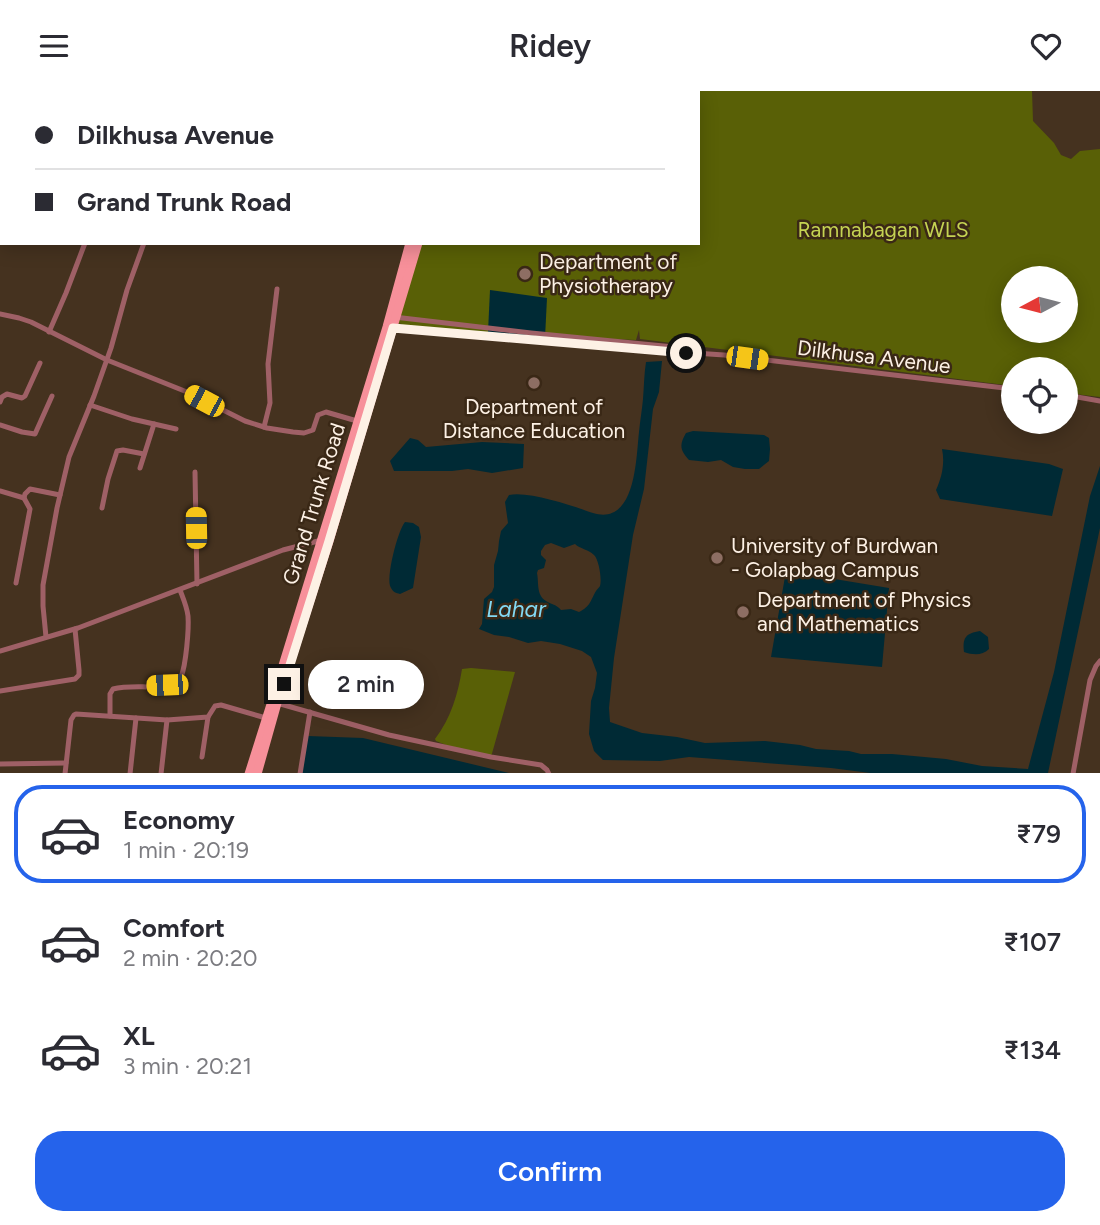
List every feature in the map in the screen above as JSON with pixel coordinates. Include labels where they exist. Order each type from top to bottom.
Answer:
[{"type":"main road","name":"Grand Trunk Road","points":[[257,773],[390,328],[410,245]]},
{"type":"main road","name":"Grand Trunk Road","points":[[393,317],[417,245]]},
{"type":"main road","name":"Grand Trunk Road","points":[[249,773],[325,540],[357,421],[390,328]]},
{"type":"street","points":[[49,332],[84,245]]},
{"type":"street","points":[[46,637],[43,585],[69,457],[107,360],[143,245]]},
{"type":"street","points":[[264,427],[270,403],[268,364],[276,289]]},
{"type":"street","points":[[0,314],[19,318],[107,360],[264,427],[310,432],[318,415],[326,412],[357,421]]},
{"type":"street","name":"Dilkhusa Avenue","points":[[393,317],[606,344]]},
{"type":"street","name":"Dilkhusa Avenue","points":[[390,328],[684,348],[689,352],[1001,388]]},
{"type":"street","points":[[0,402],[7,394],[22,398],[25,396],[40,363]]},
{"type":"street","points":[[0,425],[35,435],[52,396]]},
{"type":"street","points":[[1078,397],[1100,401]]},
{"type":"street","points":[[90,405],[123,417],[176,429]]},
{"type":"street","points":[[140,468],[154,424]]},
{"type":"street","points":[[102,508],[117,451],[144,454]]},
{"type":"street","points":[[195,472],[197,584]]},
{"type":"street","points":[[24,498],[30,489],[60,495]]},
{"type":"street","points":[[0,491],[24,498],[30,509],[16,583]]},
{"type":"street","points":[[0,650],[75,629],[283,550],[325,540]]},
{"type":"street","points":[[110,716],[110,694],[113,689],[176,684],[180,680],[188,625],[187,611],[180,590]]},
{"type":"street","points":[[0,691],[75,680],[79,670],[75,629]]},
{"type":"street","points":[[1073,773],[1090,680],[1100,661]]},
{"type":"street","points":[[277,703],[389,735],[541,765],[549,773]]},
{"type":"street","points":[[202,757],[208,717],[215,706],[221,705],[266,718]]},
{"type":"street","points":[[300,773],[310,712]]},
{"type":"street","points":[[65,773],[71,720],[74,715],[167,720],[208,717]]},
{"type":"street","points":[[130,773],[136,718]]},
{"type":"street","points":[[161,773],[167,720]]},
{"type":"street","points":[[0,764],[66,763]]},
{"type":"green space","name":"Ramnabagan WLS","points":[[700,91],[1032,91],[1033,121],[1054,143],[1061,155],[1071,159],[1080,151],[1100,149],[1100,397],[1078,394],[1078,357],[1001,357],[1001,384],[640,339],[639,330],[636,340],[401,329],[402,324],[396,323],[419,245],[700,245]]},
{"type":"green space","points":[[462,669],[515,672],[491,757],[456,749],[435,739],[453,705]]},
{"type":"water","points":[[490,290],[547,298],[545,338],[488,332]]},
{"type":"water","name":"Lahar","points":[[662,361],[659,392],[653,409],[644,489],[633,535],[614,658],[610,722],[642,733],[705,743],[765,741],[861,754],[892,754],[1028,769],[1054,672],[1090,496],[1100,466],[1100,528],[1048,773],[870,773],[689,757],[660,761],[603,760],[594,751],[589,734],[591,701],[597,673],[591,657],[560,644],[541,641],[528,643],[479,629],[482,624],[484,599],[494,587],[494,565],[501,531],[508,523],[505,502],[509,495],[539,497],[593,513],[607,514],[618,509],[626,500],[631,487],[646,362]],"holes":[[[551,543],[564,548],[575,544],[596,557],[601,579],[600,586],[588,605],[579,612],[561,610],[543,598],[539,592],[537,573],[544,568],[546,560],[541,551],[545,545]]]},
{"type":"water","points":[[693,431],[764,435],[769,438],[769,461],[759,469],[745,469],[733,467],[721,460],[689,460],[682,450],[682,441],[686,433]]},
{"type":"water","points":[[410,438],[418,440],[426,447],[482,442],[524,444],[523,468],[492,473],[468,469],[394,471],[390,461]]},
{"type":"water","points":[[942,449],[1049,464],[1063,469],[1052,516],[940,499],[936,490],[942,470]]},
{"type":"water","points":[[405,522],[419,527],[421,537],[413,588],[400,594],[391,588],[390,575],[396,544]]},
{"type":"water","points":[[786,571],[889,588],[882,667],[771,657]]},
{"type":"water","points":[[980,631],[988,637],[989,649],[977,654],[964,652],[966,637]]},
{"type":"water","points":[[308,736],[363,738],[509,773],[302,773]]},
{"type":"place","name":"Department of Physiotherapy","points":[[525,274]]},
{"type":"place","name":"Department of Distance Education","points":[[534,383]]},
{"type":"place","name":"University of Burdwan - Golapbag Campus","points":[[717,558]]},
{"type":"place","name":"Department of Physics and Mathematics","points":[[743,612]]},
{"type":"route","points":[[284,684],[393,328],[686,353]]}]
